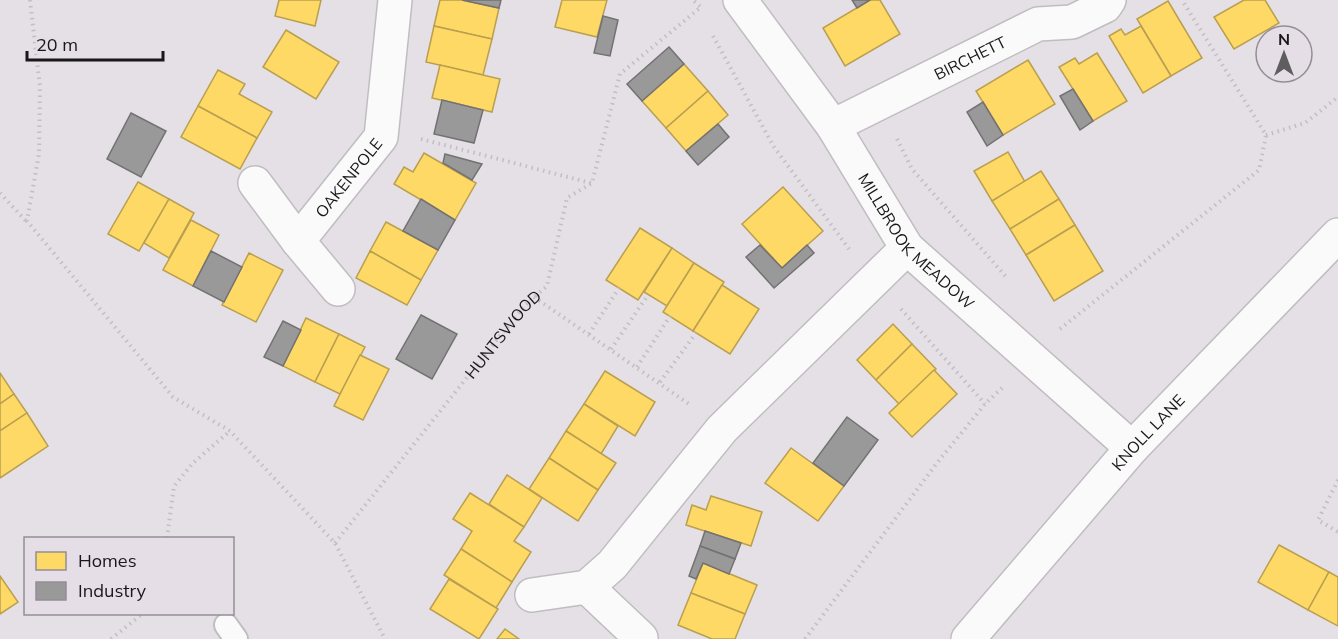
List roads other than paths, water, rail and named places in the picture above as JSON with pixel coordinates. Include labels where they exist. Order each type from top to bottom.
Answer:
[{"type":"street","name":"OAKENPOLE","points":[[298,241],[381,137],[395,0]]},
{"type":"street","name":"MILLBROOK MEADOW","points":[[740,0],[833,126],[907,248],[1132,448]]},
{"type":"street","name":"BIRCHETT","points":[[833,126],[1038,24],[1072,22],[1105,6],[1109,0]]},
{"type":"street","points":[[255,183],[298,241],[338,289]]},
{"type":"street","name":"KNOLL LANE","points":[[968,639],[1132,448],[1338,235]]},
{"type":"street","points":[[532,595],[587,587],[612,565],[722,429],[907,248]]},
{"type":"street","points":[[587,587],[641,638]]}]
